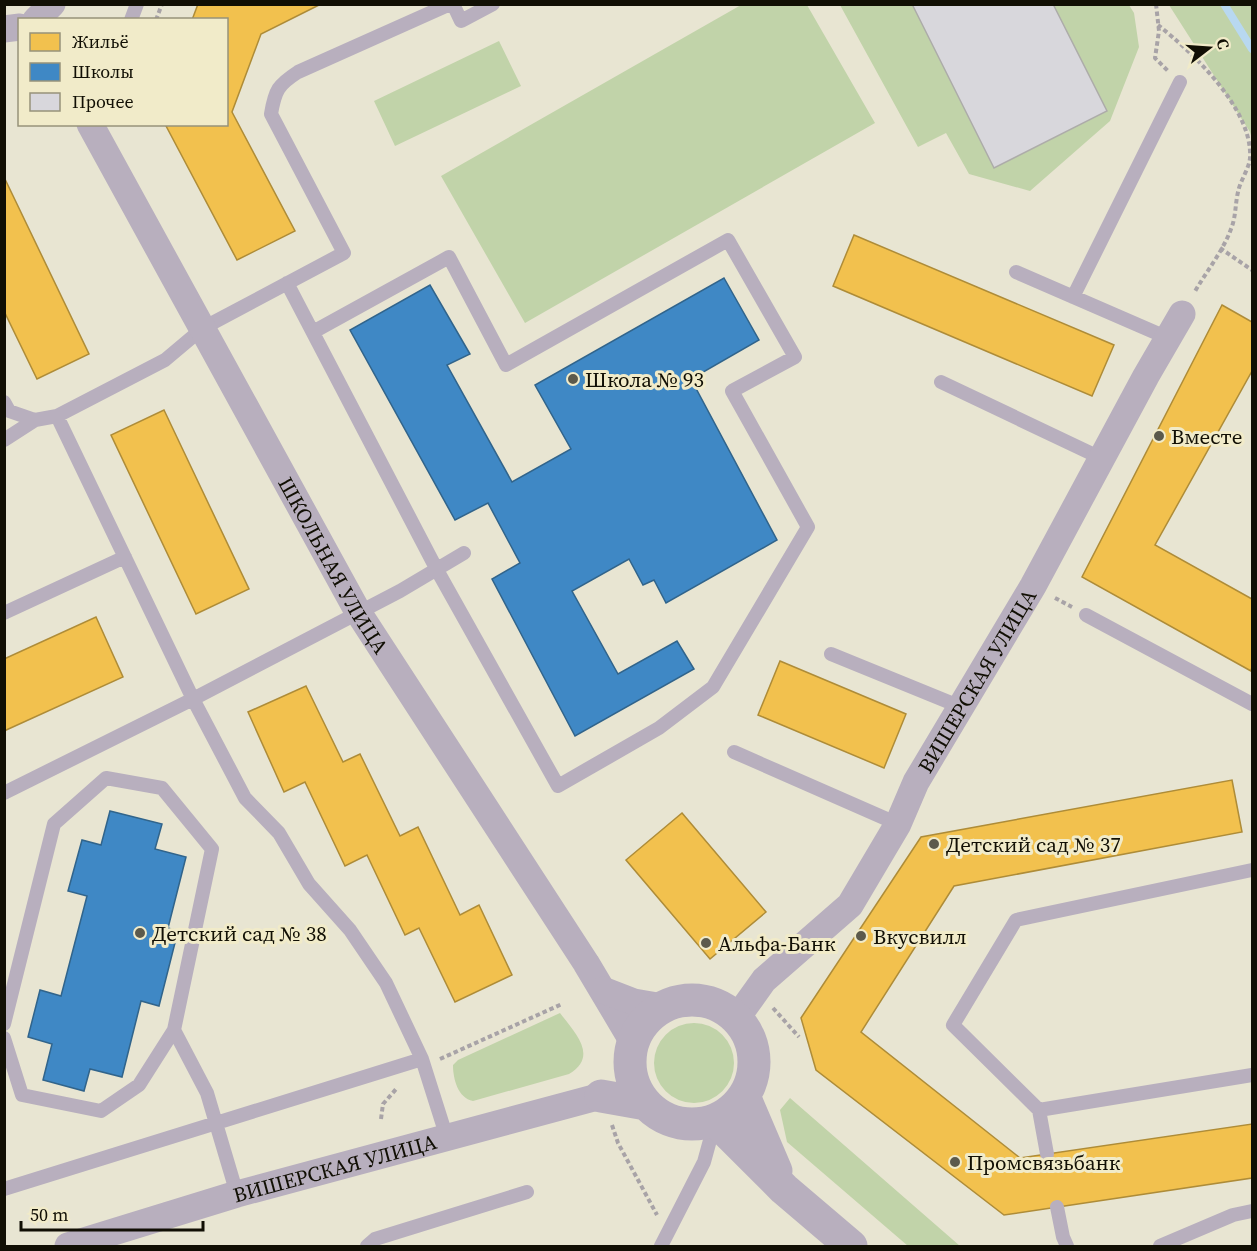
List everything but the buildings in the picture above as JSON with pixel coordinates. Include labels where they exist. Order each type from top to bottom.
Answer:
[{"type":"street","name":"ШКОЛЬНАЯ УЛИЦА","points":[[91,126],[204,328],[357,612],[603,990],[631,1054]]},
{"type":"street","name":"ВИШЕРСКАЯ УЛИЦА","points":[[736,1019],[764,980],[850,905],[898,824],[916,782],[1033,586],[1182,314]]},
{"type":"street","points":[[603,990],[634,1002],[663,1007]]},
{"type":"street","points":[[693,1000],[709,1002],[736,1019],[751,1043],[754,1061],[751,1079],[744,1096],[731,1110],[715,1119],[697,1124],[683,1124],[657,1114],[646,1104],[635,1087],[631,1054],[645,1022],[663,1007],[693,1000]]},
{"type":"street","name":"ВИШЕРСКАЯ УЛИЦА","points":[[601,1096],[631,1054]]},
{"type":"street","name":"ВИШЕРСКАЯ УЛИЦА","points":[[68,1246],[237,1194],[601,1096],[646,1104]]},
{"type":"street","points":[[744,1096],[784,1189]]},
{"type":"street","points":[[715,1119],[784,1189],[851,1246]]},
{"type":"lane","points":[[4,440],[35,420],[57,416],[165,360],[204,328],[344,253],[271,114],[281,83],[298,72],[452,4],[461,21],[493,4]]},
{"type":"lane","points":[[1073,297],[1180,82]]},
{"type":"lane","points":[[287,283],[437,570],[558,786],[659,728],[713,687],[808,527],[732,391],[795,357],[728,240],[506,365],[449,257],[313,332]]},
{"type":"lane","points":[[1016,272],[1168,338]]},
{"type":"lane","points":[[941,382],[1103,459]]},
{"type":"lane","points":[[4,402],[9,411],[35,420]]},
{"type":"lane","points":[[57,416],[193,699],[245,798],[279,833],[309,884],[350,930],[386,983],[422,1059],[447,1138]]},
{"type":"lane","points":[[4,793],[193,699],[400,591],[464,553]]},
{"type":"lane","points":[[4,613],[125,557]]},
{"type":"lane","points":[[1086,615],[1252,704]]},
{"type":"lane","points":[[831,654],[961,708]]},
{"type":"lane","points":[[734,752],[898,824]]},
{"type":"lane","points":[[4,1024],[54,824],[106,778],[162,788],[212,849],[174,1030],[140,1085],[101,1111],[22,1095],[4,1038]]},
{"type":"lane","points":[[1047,1154],[1039,1110],[953,1025],[1016,920],[1252,870]]},
{"type":"lane","points":[[174,1030],[207,1093],[237,1194]]},
{"type":"lane","points":[[4,1189],[422,1059]]},
{"type":"lane","points":[[1039,1110],[1252,1076]]},
{"type":"lane","points":[[664,1240],[704,1162],[715,1119]]},
{"type":"lane","points":[[367,1246],[375,1239],[527,1192]]},
{"type":"lane","points":[[1057,1207],[1067,1246]]},
{"type":"lane","points":[[1160,1246],[1233,1215],[1252,1210]]},
{"type":"path","points":[[1156,4],[1159,31],[1155,58],[1180,82]]},
{"type":"path","points":[[1158,25],[1192,53],[1218,83],[1240,118],[1249,142],[1250,159],[1238,192],[1231,230],[1182,314]]},
{"type":"path","points":[[1220,248],[1252,270]]},
{"type":"path","points":[[1033,586],[1086,615]]},
{"type":"path","points":[[422,1059],[443,1059],[562,1004]]},
{"type":"path","points":[[601,1096],[618,1143],[664,1240]]},
{"type":"green space","points":[[741,5],[807,5],[875,123],[525,323],[441,176]]},
{"type":"green space","points":[[840,5],[1129,5],[1134,13],[1139,47],[1110,121],[1030,191],[969,174],[946,133],[918,147]]},
{"type":"green space","points":[[1169,5],[1252,5],[1252,139],[1250,132]]},
{"type":"green space","points":[[499,41],[521,86],[395,146],[374,101]]},
{"type":"green space","points":[[560,1013],[581,1044],[582,1060],[578,1067],[569,1074],[473,1101],[460,1092],[453,1070],[453,1065],[458,1060]]},
{"type":"green space","points":[[694,1023],[709,1026],[722,1035],[731,1048],[734,1063],[731,1078],[722,1091],[709,1100],[694,1103],[679,1100],[666,1091],[657,1078],[654,1063],[657,1048],[666,1035],[679,1026]]},
{"type":"green space","points":[[790,1098],[960,1246],[908,1246],[787,1142],[780,1110]]},
{"type":"waterway","points":[[1224,4],[1252,49]]},
{"type":"place","name":"Школа № 93","points":[[573,379]]},
{"type":"place","name":"Вместе","points":[[1159,436]]},
{"type":"place","name":"Детский сад № 37","points":[[934,844]]},
{"type":"place","name":"Детский сад № 38","points":[[140,933]]},
{"type":"place","name":"Вкусвилл","points":[[861,936]]},
{"type":"place","name":"Альфа-Банк","points":[[706,943]]},
{"type":"place","name":"Промсвязьбанк","points":[[955,1162]]}]
